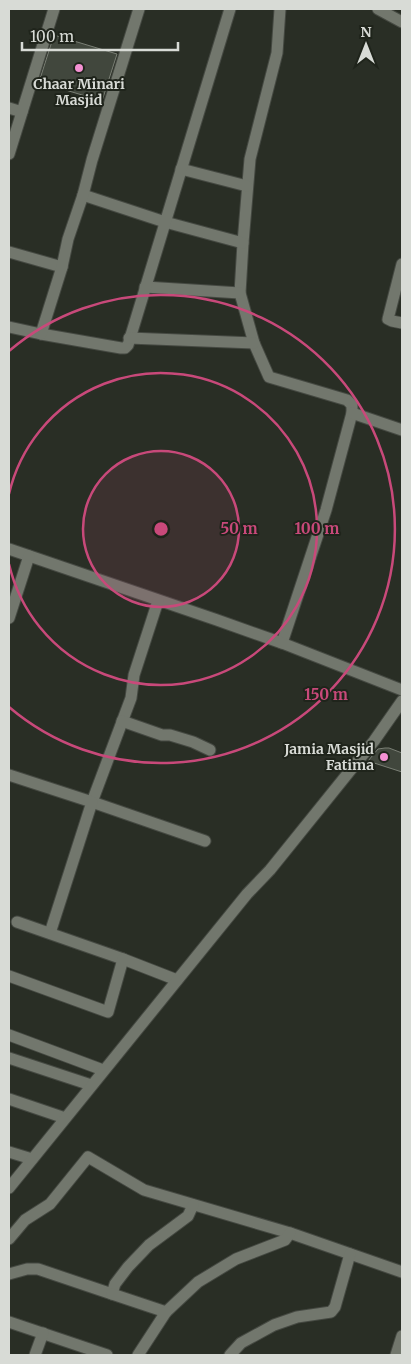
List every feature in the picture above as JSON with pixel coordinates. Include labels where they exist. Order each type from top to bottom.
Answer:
[{"type":"street","points":[[9,154],[54,9]]},
{"type":"street","points":[[41,334],[62,267],[68,239],[139,9]]},
{"type":"street","points":[[9,327],[121,348],[125,348],[128,345],[230,9]]},
{"type":"street","points":[[280,9],[277,53],[250,159],[240,293],[254,343],[269,376],[347,400],[352,405],[352,413],[326,510],[282,643]]},
{"type":"street","points":[[378,9],[402,22]]},
{"type":"street","points":[[9,108],[22,112]]},
{"type":"street","points":[[181,169],[247,186]]},
{"type":"street","points":[[83,195],[165,222],[243,243]]},
{"type":"street","points":[[9,252],[62,267]]},
{"type":"street","points":[[402,264],[388,319],[402,323]]},
{"type":"street","points":[[145,287],[240,293]]},
{"type":"street","points":[[129,338],[254,343]]},
{"type":"street","points":[[352,413],[402,430]]},
{"type":"street","points":[[9,549],[282,643],[402,690]]},
{"type":"street","points":[[9,618],[29,556]]},
{"type":"street","points":[[50,933],[92,802],[130,698],[134,675],[158,601]]},
{"type":"street","points":[[9,1188],[103,1070],[374,741],[402,701]]},
{"type":"street","points":[[122,721],[162,735],[170,735],[193,742],[210,750]]},
{"type":"street","points":[[9,775],[205,841]]},
{"type":"street","points":[[17,922],[177,980]]},
{"type":"street","points":[[9,976],[108,1012],[123,959]]},
{"type":"street","points":[[9,1035],[103,1070]]},
{"type":"street","points":[[9,1058],[91,1085]]},
{"type":"street","points":[[9,1099],[65,1118]]},
{"type":"street","points":[[9,1152],[32,1159]]},
{"type":"street","points":[[9,1239],[25,1220],[50,1204],[88,1157],[144,1190],[290,1234],[402,1272]]},
{"type":"street","points":[[112,1294],[115,1284],[128,1267],[149,1244],[188,1216],[193,1205]]},
{"type":"street","points":[[138,1355],[166,1312],[198,1282],[236,1259],[285,1240],[290,1234]]},
{"type":"street","points":[[230,1355],[241,1343],[274,1325],[297,1317],[331,1312],[335,1307],[350,1254]]},
{"type":"street","points":[[9,1274],[27,1269],[38,1269],[166,1312]]},
{"type":"street","points":[[9,1322],[101,1354]]},
{"type":"street","points":[[35,1355],[43,1334]]},
{"type":"street","points":[[396,1355],[402,1336]]},
{"type":"building","name":"Chaar Minari Masjid","points":[[54,35],[117,54],[102,101],[39,82]]},
{"type":"building","name":"Jamia Masjid Fatima","points":[[389,748],[402,753],[402,772],[368,761],[378,749]]},
{"type":"place","name":"Chaar Minari Masjid","points":[[79,68]]},
{"type":"place","name":"Jamia Masjid Fatima","points":[[384,757]]}]
